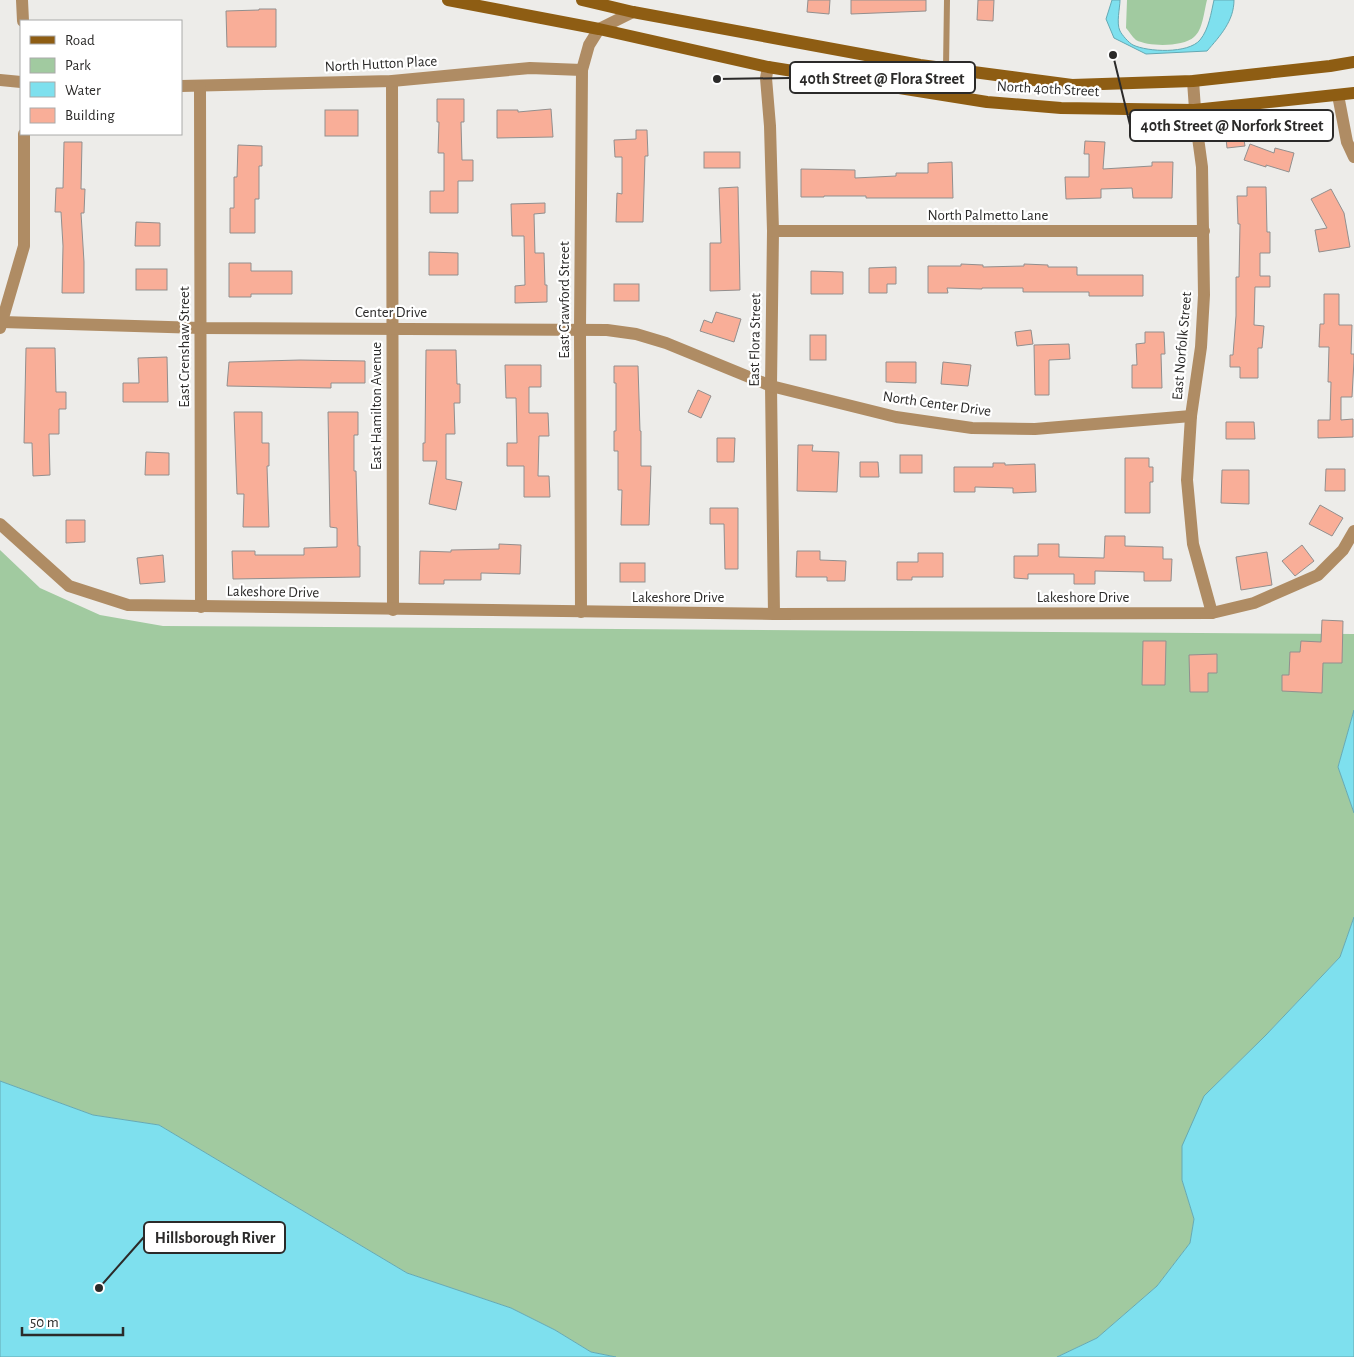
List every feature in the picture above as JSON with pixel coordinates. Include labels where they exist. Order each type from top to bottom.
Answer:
[{"type":"main road","name":"North 40th Street","points":[[448,0],[467,2],[599,29],[768,67],[987,102],[1061,108],[1194,110],[1354,93]]},
{"type":"main road","name":"North 40th Street","points":[[582,0],[633,12],[864,54],[946,68],[1072,85],[1193,81],[1354,62]]},
{"type":"street","points":[[22,0],[22,20]]},
{"type":"street","points":[[599,29],[633,12]]},
{"type":"street","name":"East Crawford Street","points":[[581,612],[580,330],[582,70],[589,45],[599,29]]},
{"type":"street","name":"East Flora Street","points":[[768,67],[766,78],[770,126],[774,232],[771,386],[774,614]]},
{"type":"street","name":"North Hutton Place","points":[[182,86],[392,81],[530,68],[582,70]]},
{"type":"street","points":[[0,80],[20,82]]},
{"type":"street","name":"East Hamilton Avenue","points":[[392,81],[393,610]]},
{"type":"street","name":"East Norfolk Street","points":[[1193,81],[1194,110],[1202,167],[1204,296],[1201,347],[1191,416],[1187,480],[1194,544],[1212,613]]},
{"type":"street","name":"East Crenshaw Street","points":[[200,86],[201,607]]},
{"type":"street","points":[[1338,96],[1347,142],[1354,157]]},
{"type":"street","points":[[1,325],[24,246],[24,135]]},
{"type":"street","name":"North Palmetto Lane","points":[[774,232],[1204,231]]},
{"type":"street","name":"Center Drive","points":[[1,325],[607,330],[636,334],[666,343],[771,386]]},
{"type":"street","name":"North Center Drive","points":[[771,386],[896,417],[972,428],[1035,429],[1191,416]]},
{"type":"street","name":"Lakeshore Drive","points":[[0,524],[69,586],[128,605],[774,614],[1212,613],[1254,603],[1318,575],[1343,550],[1354,530]]},
{"type":"lane","points":[[946,68],[947,0]]},
{"type":"green space","points":[[1127,0],[1207,0],[1201,25],[1194,37],[1182,43],[1157,45],[1136,40],[1126,28]]},
{"type":"green space","points":[[0,550],[40,588],[100,615],[163,626],[1354,634],[1354,710],[1338,767],[1354,813],[1354,917],[1340,957],[1266,1035],[1204,1096],[1182,1180],[1194,1219],[1190,1243],[1157,1286],[1097,1338],[1057,1357],[616,1357],[591,1352],[555,1330],[511,1308],[407,1273],[159,1125],[93,1115],[0,1081]]},
{"type":"water","points":[[1112,0],[1120,0],[1119,28],[1122,35],[1130,43],[1148,49],[1177,50],[1194,45],[1203,36],[1208,26],[1214,0],[1234,0],[1232,15],[1229,21],[1207,51],[1146,54],[1114,38],[1106,19]]},
{"type":"water","points":[[1354,710],[1354,813],[1338,767]]},
{"type":"water","points":[[1354,917],[1354,1357],[1057,1357],[1097,1338],[1157,1286],[1190,1243],[1194,1219],[1182,1180],[1182,1146],[1204,1096],[1266,1035],[1340,957]]},
{"type":"water","points":[[0,1081],[93,1115],[159,1125],[407,1273],[511,1308],[555,1330],[591,1352],[616,1357],[0,1357]]},
{"type":"building","points":[[808,0],[830,0],[829,14],[807,12]]},
{"type":"building","points":[[851,0],[926,0],[926,11],[851,14]]},
{"type":"building","points":[[978,0],[994,0],[993,21],[977,20]]},
{"type":"building","points":[[276,9],[276,47],[227,47],[226,11]]},
{"type":"building","points":[[437,99],[464,99],[464,122],[461,122],[462,160],[473,160],[473,181],[458,181],[458,213],[430,213],[430,191],[444,191],[444,153],[438,153],[439,122],[437,122]]},
{"type":"building","points":[[551,109],[553,137],[497,138],[497,110],[518,110],[518,112]]},
{"type":"building","points":[[325,110],[358,110],[358,136],[325,136]]},
{"type":"building","points":[[1242,127],[1245,146],[1227,148],[1225,129]]},
{"type":"building","points":[[636,130],[647,130],[648,156],[645,156],[643,222],[616,222],[617,193],[622,194],[622,157],[615,157],[614,140],[636,139]]},
{"type":"building","points":[[1085,141],[1105,142],[1103,169],[1152,166],[1152,162],[1173,162],[1172,198],[1133,198],[1132,188],[1101,189],[1101,198],[1066,199],[1065,177],[1089,177],[1089,154],[1084,154]]},
{"type":"building","points":[[64,142],[82,142],[81,189],[85,189],[84,213],[81,213],[84,293],[62,293],[63,246],[61,212],[55,212],[56,188],[63,188]]},
{"type":"building","points":[[1250,144],[1274,153],[1275,148],[1294,153],[1289,172],[1244,160]]},
{"type":"building","points":[[238,145],[262,146],[262,166],[259,166],[259,199],[255,199],[255,233],[230,233],[230,208],[234,208],[234,177],[237,177]]},
{"type":"building","points":[[704,152],[740,152],[740,168],[704,168]]},
{"type":"building","points":[[952,162],[953,198],[801,197],[801,169],[855,170],[855,178],[896,176],[896,173],[928,173],[928,163]]},
{"type":"building","points":[[738,187],[740,290],[710,291],[710,243],[721,243],[719,188]]},
{"type":"building","points":[[1247,187],[1266,187],[1267,232],[1270,232],[1270,253],[1260,253],[1260,276],[1270,276],[1270,287],[1255,287],[1254,325],[1264,326],[1262,348],[1258,348],[1258,378],[1240,378],[1240,367],[1230,367],[1230,355],[1233,355],[1236,316],[1236,277],[1239,277],[1240,224],[1238,224],[1237,196],[1247,196]]},
{"type":"building","points":[[1331,189],[1344,213],[1350,247],[1319,252],[1315,230],[1327,228],[1311,199]]},
{"type":"building","points":[[545,203],[545,213],[534,214],[535,253],[544,253],[547,302],[515,303],[515,286],[525,285],[524,236],[512,236],[511,204]]},
{"type":"building","points":[[136,222],[160,223],[160,246],[135,246]]},
{"type":"building","points":[[429,252],[458,253],[458,275],[429,275]]},
{"type":"building","points":[[229,263],[251,263],[251,271],[292,271],[292,294],[251,294],[251,297],[229,297]]},
{"type":"building","points":[[961,264],[983,265],[983,267],[1024,266],[1024,264],[1048,265],[1048,267],[1077,267],[1077,275],[1143,275],[1143,296],[1089,296],[1089,292],[1023,292],[1023,288],[947,288],[948,293],[928,293],[928,266],[961,266]]},
{"type":"building","points":[[896,267],[896,284],[887,284],[887,293],[869,293],[869,268]]},
{"type":"building","points":[[136,269],[167,269],[167,290],[136,290]]},
{"type":"building","points":[[811,271],[843,272],[843,294],[811,294]]},
{"type":"building","points":[[614,284],[639,284],[639,301],[614,301]]},
{"type":"building","points":[[1324,294],[1339,294],[1339,325],[1352,325],[1351,354],[1354,354],[1354,360],[1352,397],[1341,397],[1341,420],[1353,419],[1353,437],[1318,438],[1318,420],[1330,420],[1331,382],[1328,382],[1329,347],[1319,347],[1320,324],[1324,324]]},
{"type":"building","points":[[716,312],[741,319],[734,342],[700,331],[704,320],[712,323]]},
{"type":"building","points":[[1031,330],[1033,344],[1017,346],[1015,332]]},
{"type":"building","points":[[1145,332],[1164,332],[1165,354],[1161,354],[1162,388],[1132,388],[1132,365],[1137,365],[1136,344],[1145,343]]},
{"type":"building","points":[[810,335],[826,335],[826,360],[810,360]]},
{"type":"building","points":[[1069,344],[1070,359],[1049,360],[1049,395],[1035,395],[1034,345]]},
{"type":"building","points":[[26,348],[55,348],[56,392],[66,392],[66,409],[59,409],[59,434],[49,434],[50,475],[33,476],[32,443],[24,443]]},
{"type":"building","points":[[426,350],[456,350],[457,384],[460,384],[460,403],[454,403],[455,434],[446,434],[446,479],[462,482],[456,510],[429,504],[437,461],[423,461],[423,443],[425,443]]},
{"type":"building","points":[[167,357],[168,402],[123,402],[123,383],[139,383],[138,358]]},
{"type":"building","points":[[365,361],[365,383],[331,383],[331,388],[227,386],[229,362]]},
{"type":"building","points":[[886,362],[916,362],[916,383],[886,382]]},
{"type":"building","points":[[943,362],[971,365],[968,386],[941,384]]},
{"type":"building","points":[[505,365],[541,365],[541,387],[529,387],[529,413],[548,413],[549,436],[539,436],[538,476],[549,476],[550,497],[524,497],[524,466],[507,466],[507,443],[517,443],[516,398],[506,398]]},
{"type":"building","points":[[614,366],[638,366],[641,466],[651,466],[649,525],[621,525],[622,490],[618,490],[618,451],[614,451],[616,383],[614,383]]},
{"type":"building","points":[[698,390],[711,396],[701,418],[688,412]]},
{"type":"building","points":[[234,412],[262,412],[262,443],[269,443],[269,466],[267,466],[269,527],[243,527],[244,494],[237,494]]},
{"type":"building","points":[[328,412],[358,412],[358,435],[354,435],[354,471],[356,471],[360,577],[233,579],[232,551],[255,551],[255,555],[304,555],[304,548],[337,547],[337,528],[330,527]]},
{"type":"building","points":[[1226,422],[1254,422],[1255,439],[1226,439]]},
{"type":"building","points":[[717,438],[735,438],[734,462],[717,462]]},
{"type":"building","points":[[798,445],[813,445],[812,451],[839,452],[837,492],[797,491]]},
{"type":"building","points":[[146,452],[169,453],[169,475],[145,475]]},
{"type":"building","points":[[900,455],[922,455],[922,473],[900,473]]},
{"type":"building","points":[[1125,458],[1149,458],[1149,467],[1153,467],[1153,482],[1150,482],[1150,513],[1125,513]]},
{"type":"building","points":[[860,462],[878,462],[879,477],[860,477]]},
{"type":"building","points":[[993,463],[1005,463],[1005,465],[1035,464],[1036,492],[1013,493],[1013,488],[975,487],[975,492],[954,492],[954,467],[993,467]]},
{"type":"building","points":[[1326,469],[1345,469],[1345,491],[1325,491]]},
{"type":"building","points":[[1222,470],[1249,470],[1249,504],[1221,503]]},
{"type":"building","points":[[1320,505],[1343,518],[1332,536],[1309,524]]},
{"type":"building","points":[[710,508],[738,508],[738,569],[725,569],[724,524],[710,524]]},
{"type":"building","points":[[66,520],[85,520],[85,542],[66,543]]},
{"type":"building","points":[[1105,536],[1125,536],[1125,546],[1163,547],[1163,559],[1172,559],[1171,581],[1144,581],[1144,572],[1095,571],[1095,584],[1074,584],[1074,574],[1028,574],[1028,579],[1014,578],[1014,556],[1038,556],[1038,544],[1059,544],[1059,557],[1104,558]]},
{"type":"building","points":[[499,544],[521,545],[520,574],[481,573],[481,580],[444,580],[444,584],[419,584],[420,551],[451,552],[451,550],[499,549]]},
{"type":"building","points":[[1302,545],[1314,561],[1295,576],[1282,561]]},
{"type":"building","points":[[797,551],[820,551],[820,560],[846,561],[845,581],[827,581],[827,577],[796,577]]},
{"type":"building","points":[[1267,552],[1272,585],[1241,590],[1236,557]]},
{"type":"building","points":[[918,553],[943,553],[943,577],[912,577],[912,580],[897,580],[897,562],[918,562]]},
{"type":"building","points":[[163,555],[165,582],[140,584],[137,558]]},
{"type":"building","points":[[620,563],[645,563],[645,582],[620,582]]},
{"type":"building","points":[[1322,620],[1343,621],[1342,663],[1323,663],[1322,693],[1282,691],[1282,675],[1289,675],[1290,652],[1300,652],[1301,641],[1321,642]]},
{"type":"building","points":[[1143,641],[1166,641],[1165,685],[1142,685]]},
{"type":"building","points":[[1217,654],[1217,673],[1208,673],[1208,692],[1190,692],[1189,655]]},
{"type":"place","name":"40th Street @ Norfork Street","points":[[1113,55]]},
{"type":"place","name":"40th Street @ Flora Street","points":[[717,79]]},
{"type":"place","name":"Hillsborough River","points":[[99,1288]]}]
